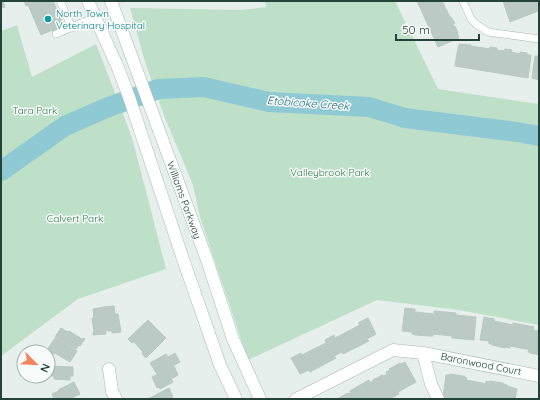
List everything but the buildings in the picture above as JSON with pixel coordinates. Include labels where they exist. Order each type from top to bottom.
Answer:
[{"type":"main road","name":"Williams Parkway","points":[[88,1],[118,68],[220,365],[236,399]]},
{"type":"main road","name":"Williams Parkway","points":[[110,1],[136,67],[154,120],[209,266],[233,339],[260,399]]},
{"type":"main road","name":"Baronwood Court","points":[[296,399],[393,350],[423,353],[539,376]]},
{"type":"main road","name":"Baronwood Court","points":[[423,353],[431,384],[438,399]]},
{"type":"main road","points":[[109,369],[112,390],[116,399]]},
{"type":"lane","points":[[462,1],[471,19],[488,32],[539,39]]},
{"type":"lane","points":[[61,4],[72,28]]},
{"type":"lane","points":[[56,34],[95,17]]},
{"type":"green space","name":"Valleybrook Park","points":[[265,1],[395,1],[438,89],[539,104],[539,325],[459,310],[377,300],[248,360],[200,217],[193,185],[165,118],[146,65],[130,8],[241,10],[266,7]]},
{"type":"green space","name":"Calvert Park","points":[[17,25],[32,77],[96,44],[133,141],[166,269],[78,299],[1,356],[1,31]]},
{"type":"waterway","name":"Etobicoke Creek","points":[[1,171],[65,126],[106,108],[158,89],[204,87],[269,102],[369,107],[405,118],[539,136]]},
{"type":"place","name":"North Town Veterinary Hospital","points":[[48,19]]},
{"type":"park label","name":"Tara Park","points":[[35,110]]}]
